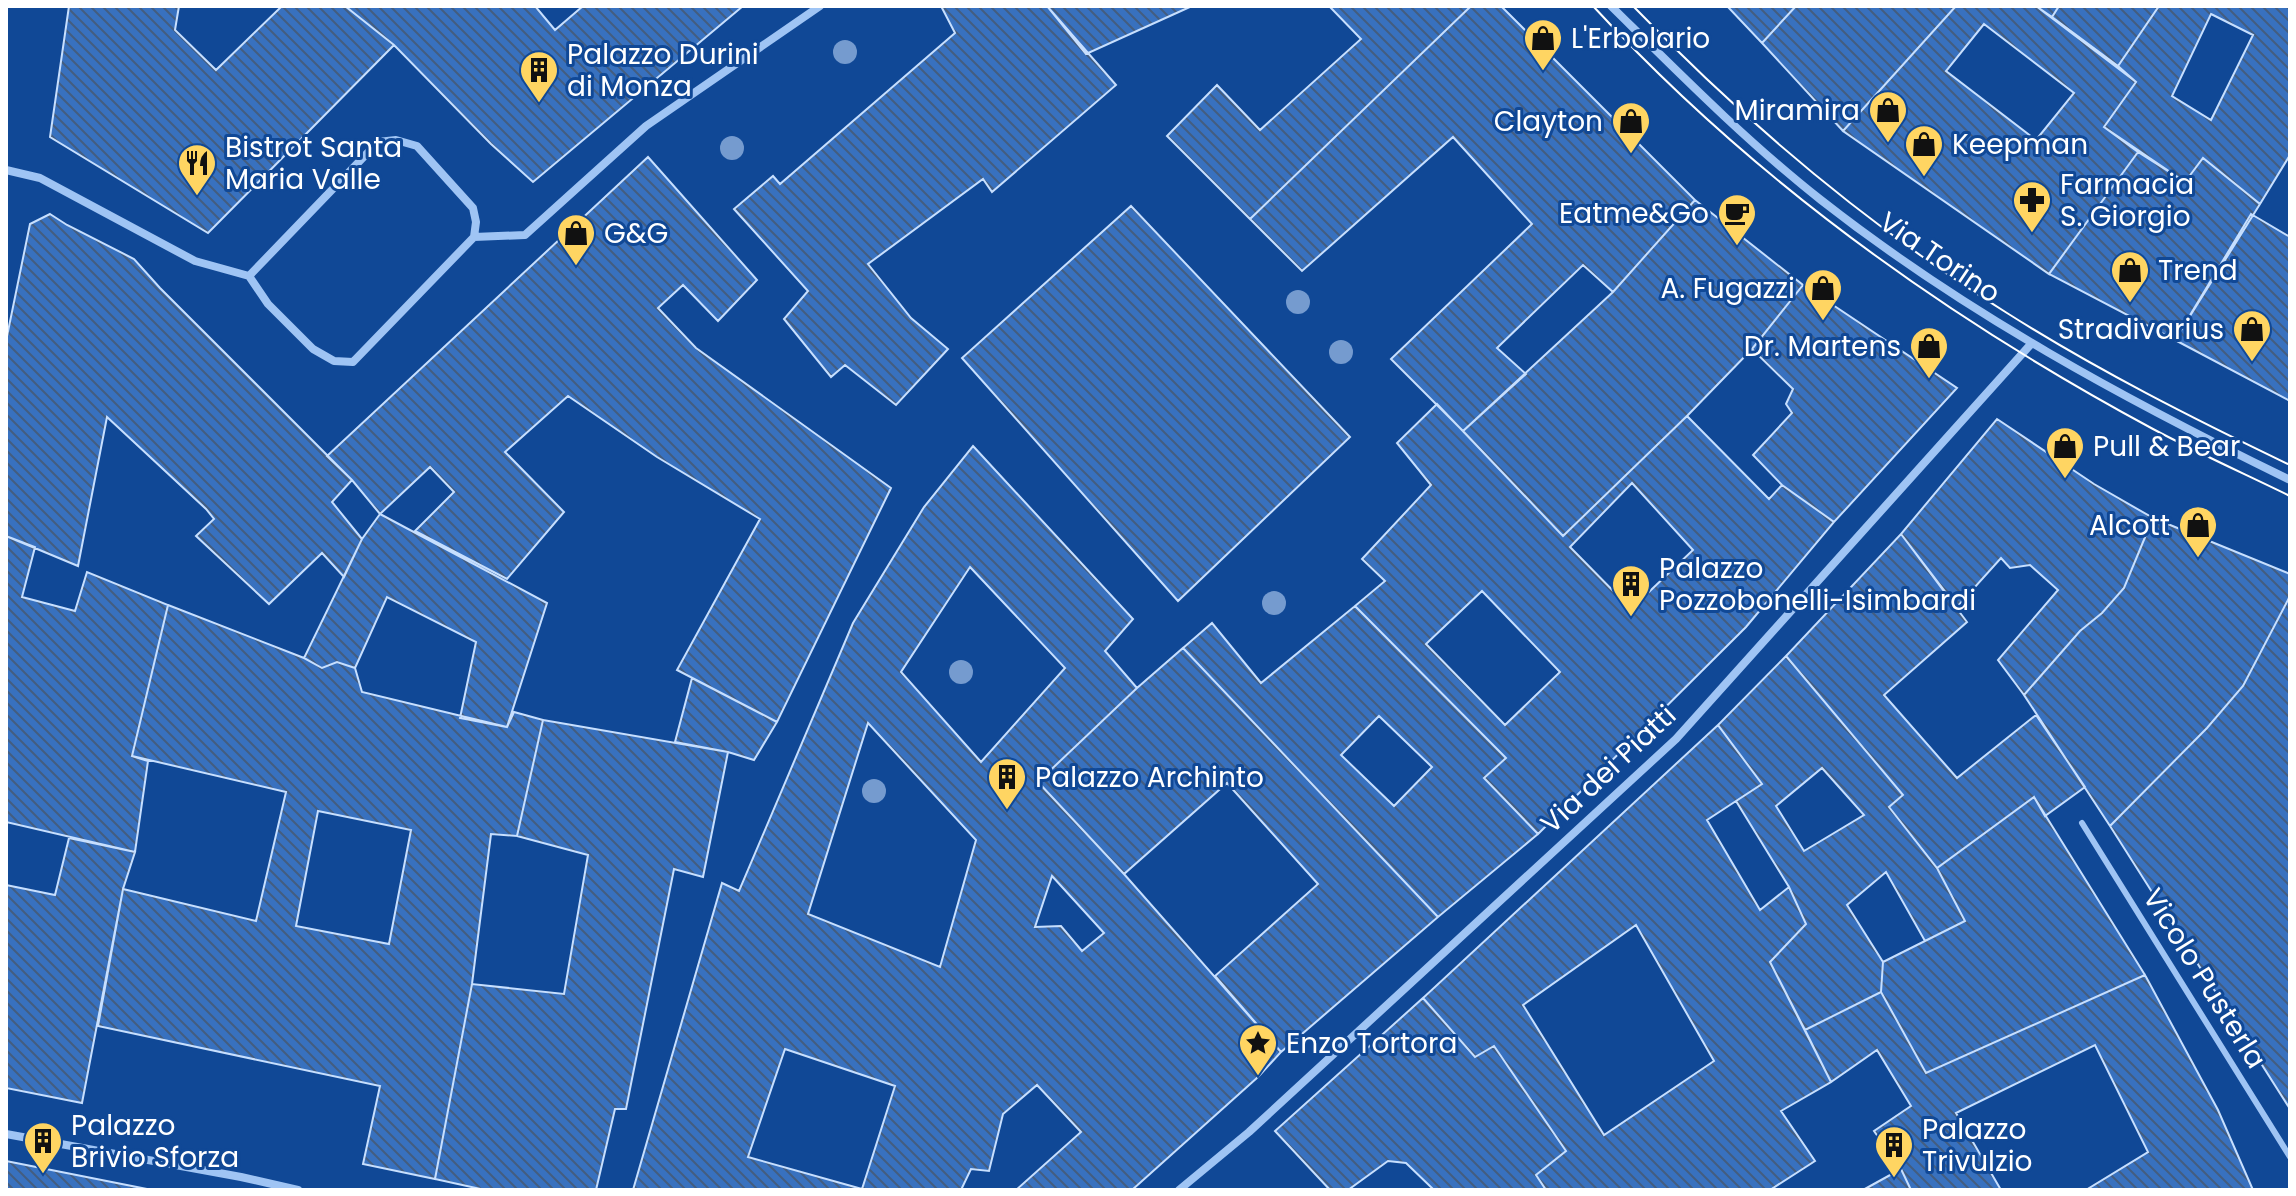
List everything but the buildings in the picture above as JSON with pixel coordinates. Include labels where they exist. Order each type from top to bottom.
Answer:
[{"type":"street","points":[[474,237],[525,235],[646,126],[820,6]]},
{"type":"street","name":"Via Torino","points":[[1611,6],[1689,83],[1821,200],[1950,292],[2031,344],[2194,433],[2290,480]]},
{"type":"street","points":[[6,170],[40,178],[195,261],[249,276],[268,304],[313,349],[334,361],[353,362],[474,237],[476,222],[473,208],[417,146],[396,140],[378,142],[249,276]]},
{"type":"street","name":"Via dei Piatti","points":[[1179,1190],[1249,1132],[1676,739],[2031,344]]},
{"type":"street","points":[[6,1134],[298,1190]]},
{"type":"lane","name":"Vicolo Pusterla","points":[[2082,823],[2290,1157]]},
{"type":"tram line","points":[[1593,6],[1654,70],[1719,130],[1855,241],[1927,292],[2076,386],[2170,438],[2290,496]]},
{"type":"tram line","points":[[1633,6],[1719,91],[1810,171],[1956,280],[2111,374],[2290,465]]},
{"type":"place","name":"L'Erbolario","points":[[1543,72]]},
{"type":"place","name":"Palazzo Durini di Monza","points":[[539,104]]},
{"type":"place","name":"Miramira","points":[[1888,144]]},
{"type":"place","name":"Clayton","points":[[1631,155]]},
{"type":"place","name":"Keepman","points":[[1924,178]]},
{"type":"place","name":"Bistrot Santa Maria Valle","points":[[197,197]]},
{"type":"place","name":"Farmacia S. Giorgio","points":[[2032,234]]},
{"type":"place","name":"Eatme&Go","points":[[1737,247]]},
{"type":"place","name":"G&G","points":[[576,267]]},
{"type":"place","name":"Trend","points":[[2130,304]]},
{"type":"place","name":"A. Fugazzi","points":[[1823,322]]},
{"type":"place","name":"Stradivarius","points":[[2252,363]]},
{"type":"place","name":"Dr. Martens","points":[[1929,380]]},
{"type":"place","name":"Pull & Bear","points":[[2065,480]]},
{"type":"place","name":"Alcott","points":[[2198,559]]},
{"type":"place","name":"Palazzo Pozzobonelli-Isimbardi","points":[[1631,618]]},
{"type":"place","name":"Palazzo Archinto","points":[[1007,811]]},
{"type":"place","name":"Enzo Tortora","points":[[1258,1077]]},
{"type":"place","name":"Palazzo Brivio Sforza","points":[[43,1175]]},
{"type":"place","name":"Palazzo Trivulzio","points":[[1894,1179]]}]
